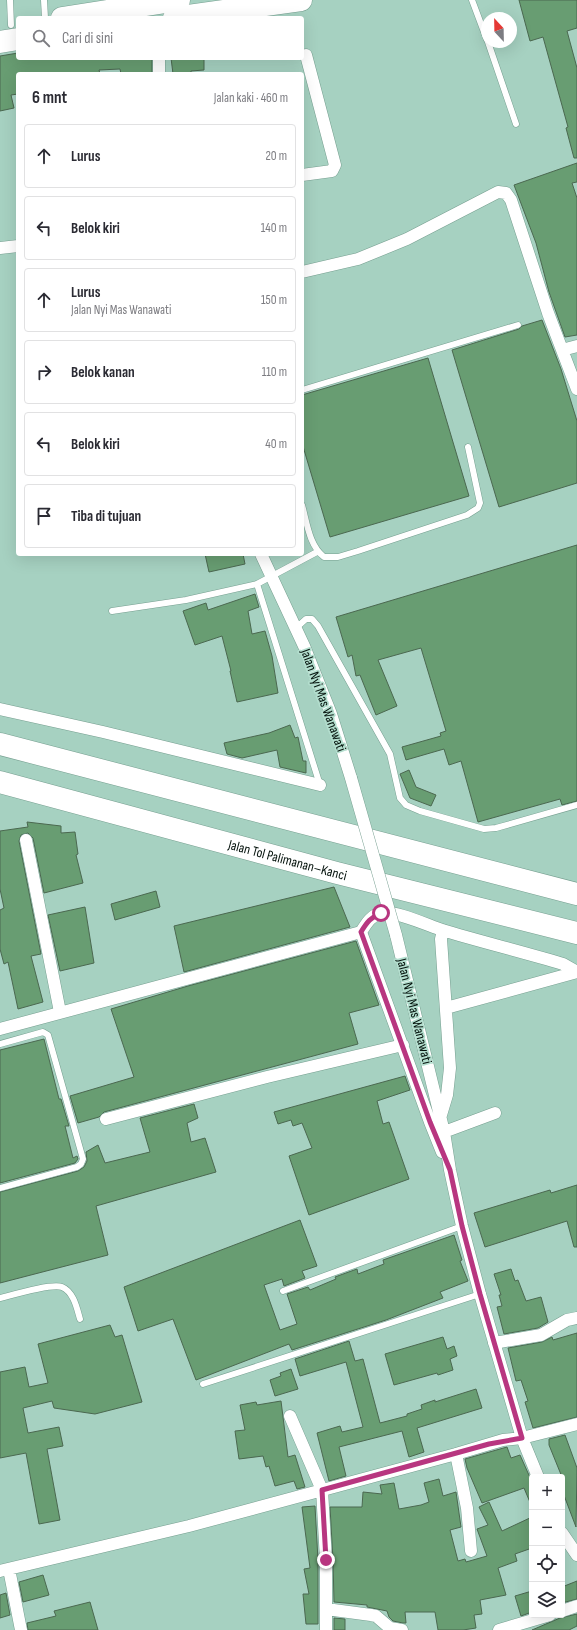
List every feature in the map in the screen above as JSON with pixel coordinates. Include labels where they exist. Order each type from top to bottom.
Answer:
[{"type":"highway","points":[[188,16],[301,0]]},
{"type":"highway","points":[[74,16],[166,1]]},
{"type":"highway","points":[[0,744],[577,894]]},
{"type":"highway","name":"Jalan Tol Palimanan–Kanci","points":[[0,782],[330,871],[577,933]]},
{"type":"street","points":[[304,175],[332,171],[335,165],[306,55]]},
{"type":"street","points":[[159,60],[159,72]]},
{"type":"street","points":[[304,272],[358,259],[407,239],[502,191],[506,193],[511,200],[548,313],[577,390]]},
{"type":"street","points":[[0,248],[16,246]]},
{"type":"street","points":[[562,350],[577,346]]},
{"type":"street","name":"Jalan Nyi Mas Wanawati","points":[[262,556],[296,628],[331,714],[351,778],[396,935],[444,1132],[450,1170],[462,1226],[480,1294],[522,1438],[537,1474]]},
{"type":"street","points":[[0,709],[103,732],[320,785]]},
{"type":"street","points":[[26,840],[60,1012]]},
{"type":"street","points":[[0,1029],[361,932],[373,916],[381,913],[398,915],[443,930],[563,964],[577,972]]},
{"type":"street","points":[[440,1116],[447,1095],[450,1068],[441,939],[443,930]]},
{"type":"street","points":[[361,932],[430,1122],[450,1170]]},
{"type":"street","points":[[446,1008],[577,972]]},
{"type":"street","points":[[106,1120],[267,1076],[403,1045]]},
{"type":"street","points":[[444,1132],[495,1113]]},
{"type":"street","points":[[494,1343],[542,1335],[567,1320],[577,1318]]},
{"type":"street","points":[[290,1416],[322,1490],[326,1560],[326,1630]]},
{"type":"street","points":[[20,1630],[4,1570],[189,1526],[496,1442],[522,1438],[577,1424]]},
{"type":"street","points":[[456,1454],[467,1508],[471,1551]]},
{"type":"street","points":[[565,1537],[577,1555]]},
{"type":"street","points":[[565,1610],[577,1606]]},
{"type":"street","points":[[326,1609],[376,1616],[390,1628],[402,1630]]},
{"type":"street","points":[[499,1630],[540,1618]]},
{"type":"lane","points":[[9,31],[10,0],[14,0]]},
{"type":"lane","points":[[44,0],[45,16]]},
{"type":"lane","points":[[472,0],[481,25]]},
{"type":"lane","points":[[489,48],[516,124]]},
{"type":"lane","points":[[304,389],[518,325]]},
{"type":"lane","points":[[304,512],[313,545],[317,552],[324,557],[338,556],[358,551],[467,515],[478,508],[480,503],[468,447]]},
{"type":"lane","points":[[112,611],[186,600],[257,584],[317,552]]},
{"type":"lane","points":[[257,584],[320,785]]},
{"type":"lane","points":[[296,628],[306,619],[312,619],[318,626],[390,754],[400,798],[406,805],[420,811],[484,829],[503,826],[577,805]]},
{"type":"lane","points":[[0,1044],[43,1032],[48,1035],[83,1159],[81,1164],[77,1167],[0,1188]]},
{"type":"lane","points":[[283,1291],[462,1226]]},
{"type":"lane","points":[[0,1298],[48,1287],[62,1287],[68,1292],[74,1301],[80,1320]]},
{"type":"lane","points":[[203,1384],[480,1294]]},
{"type":"building","points":[[519,0],[577,0],[577,28],[567,31],[577,68],[577,158],[574,158],[566,128],[568,127],[543,37],[530,41]]},
{"type":"building","points":[[16,53],[16,60],[152,60],[152,72],[121,72],[120,69],[99,70],[100,72],[16,72],[16,94],[11,95],[14,108],[0,111],[0,56]]},
{"type":"building","points":[[171,60],[204,60],[204,70],[173,72]]},
{"type":"building","points":[[577,163],[577,182],[572,183],[577,198],[577,335],[565,337],[549,292],[536,243],[514,185]]},
{"type":"building","points":[[542,320],[561,369],[577,421],[577,483],[499,507],[452,350],[519,329],[522,326]]},
{"type":"building","points":[[428,358],[469,496],[330,537],[304,450],[304,394]]},
{"type":"building","points":[[577,545],[577,801],[562,805],[560,799],[478,822],[461,761],[449,765],[444,749],[406,760],[402,747],[441,736],[440,733],[446,731],[421,648],[378,660],[397,706],[376,715],[360,675],[356,676],[352,655],[348,657],[336,617]]},
{"type":"building","points":[[205,556],[243,556],[245,564],[209,572]]},
{"type":"building","points":[[255,594],[259,607],[248,611],[252,634],[265,631],[272,656],[278,693],[237,702],[222,636],[195,645],[183,611],[206,603],[208,610]]},
{"type":"building","points":[[290,725],[295,738],[298,737],[303,761],[306,761],[306,773],[280,767],[277,750],[242,758],[227,754],[224,743],[269,733]]},
{"type":"building","points":[[409,770],[416,787],[436,795],[431,806],[410,798],[400,774]]},
{"type":"building","points":[[27,822],[61,826],[61,833],[75,832],[78,854],[76,855],[83,883],[44,893],[33,838],[28,833],[21,835],[19,841],[41,954],[31,956],[43,1002],[18,1009],[8,962],[4,964],[0,949],[0,910],[4,908],[0,889],[0,831],[28,827]]},
{"type":"building","points":[[334,887],[350,927],[184,972],[174,926]]},
{"type":"building","points":[[156,891],[160,907],[115,920],[111,904]]},
{"type":"building","points":[[85,907],[94,963],[60,971],[48,915]]},
{"type":"building","points":[[356,941],[379,1005],[349,1013],[358,1044],[104,1112],[99,1117],[78,1123],[70,1096],[134,1077],[111,1009],[188,986]]},
{"type":"building","points":[[44,1039],[59,1099],[61,1099],[69,1126],[65,1126],[73,1158],[77,1156],[78,1159],[75,1163],[0,1183],[0,1050]]},
{"type":"building","points":[[405,1076],[410,1090],[377,1101],[383,1124],[389,1122],[409,1179],[309,1215],[289,1156],[312,1148],[302,1123],[293,1126],[291,1120],[278,1124],[274,1112]]},
{"type":"building","points":[[194,1104],[198,1118],[187,1123],[191,1142],[205,1138],[216,1172],[96,1206],[108,1255],[0,1283],[0,1192],[78,1171],[84,1167],[87,1161],[86,1152],[98,1145],[105,1163],[150,1152],[140,1118]]},
{"type":"building","points":[[577,1185],[577,1247],[574,1247],[567,1221],[485,1247],[474,1213],[550,1190],[551,1193]]},
{"type":"building","points":[[300,1220],[317,1266],[302,1271],[305,1278],[284,1286],[282,1279],[264,1285],[280,1330],[297,1324],[287,1294],[308,1287],[310,1290],[336,1279],[335,1277],[357,1269],[358,1274],[384,1264],[383,1260],[454,1235],[462,1260],[460,1261],[468,1281],[440,1292],[443,1298],[386,1320],[292,1350],[289,1344],[196,1380],[173,1319],[138,1331],[124,1287]]},
{"type":"building","points":[[511,1269],[515,1281],[518,1280],[526,1301],[541,1297],[548,1322],[538,1328],[504,1334],[497,1307],[502,1306],[499,1295],[501,1295],[494,1274]]},
{"type":"building","points":[[110,1325],[115,1337],[122,1335],[142,1402],[95,1414],[54,1408],[52,1401],[23,1408],[28,1433],[59,1427],[63,1446],[47,1449],[60,1520],[39,1524],[26,1453],[0,1458],[0,1372],[25,1367],[29,1387],[48,1383],[38,1344]]},
{"type":"building","points":[[577,1333],[577,1417],[533,1428],[525,1402],[528,1401],[521,1380],[516,1381],[508,1348],[542,1342],[552,1337],[553,1340]]},
{"type":"building","points":[[443,1337],[447,1349],[454,1346],[457,1356],[450,1359],[453,1370],[394,1385],[385,1354]]},
{"type":"building","points":[[349,1341],[355,1361],[363,1359],[380,1423],[407,1416],[407,1414],[422,1409],[421,1405],[435,1400],[435,1402],[476,1389],[482,1408],[417,1428],[424,1452],[409,1457],[402,1431],[339,1447],[346,1476],[329,1481],[317,1433],[340,1426],[342,1432],[363,1427],[346,1362],[300,1376],[295,1359]]},
{"type":"building","points":[[291,1369],[298,1389],[275,1396],[270,1380],[281,1376],[280,1373]]},
{"type":"building","points":[[281,1401],[288,1457],[295,1455],[305,1487],[297,1489],[294,1481],[275,1486],[269,1466],[266,1467],[263,1456],[239,1459],[235,1431],[245,1430],[240,1405],[256,1402],[257,1405]]},
{"type":"building","points":[[565,1435],[577,1468],[576,1527],[565,1498],[565,1474],[561,1474],[549,1445],[549,1439]]},
{"type":"building","points":[[507,1447],[511,1458],[520,1455],[529,1475],[529,1500],[524,1488],[482,1503],[467,1468],[465,1459]]},
{"type":"building","points":[[439,1479],[443,1496],[456,1492],[461,1527],[450,1530],[458,1561],[465,1559],[466,1562],[487,1556],[477,1529],[488,1525],[479,1507],[489,1502],[502,1531],[529,1518],[529,1549],[515,1554],[517,1561],[498,1568],[506,1595],[480,1600],[482,1614],[474,1615],[476,1628],[463,1630],[438,1630],[435,1612],[405,1612],[406,1623],[403,1623],[393,1621],[389,1617],[387,1611],[367,1607],[367,1605],[334,1602],[330,1507],[362,1507],[363,1492],[382,1494],[380,1485],[394,1483],[399,1509],[421,1505],[429,1502],[424,1483]]},
{"type":"building","points":[[315,1506],[318,1560],[318,1624],[306,1624],[303,1594],[309,1594],[304,1569],[310,1568],[302,1507]]},
{"type":"building","points":[[43,1575],[49,1595],[23,1602],[19,1582]]},
{"type":"building","points":[[577,1581],[577,1599],[565,1602],[565,1586]]},
{"type":"building","points":[[529,1592],[529,1613],[521,1616],[515,1596]]},
{"type":"building","points":[[6,1593],[10,1615],[0,1618],[0,1595]]},
{"type":"building","points":[[90,1602],[98,1630],[28,1630],[27,1623],[56,1616],[54,1611]]},
{"type":"building","points":[[577,1614],[577,1626],[569,1630],[532,1630],[560,1618],[565,1618]]},
{"type":"building","points":[[334,1618],[345,1619],[345,1630],[334,1630]]},
{"type":"route","points":[[326,1560],[322,1490],[503,1440],[522,1438],[480,1294],[462,1226],[450,1170],[430,1122],[361,932],[373,916],[381,913]]}]
